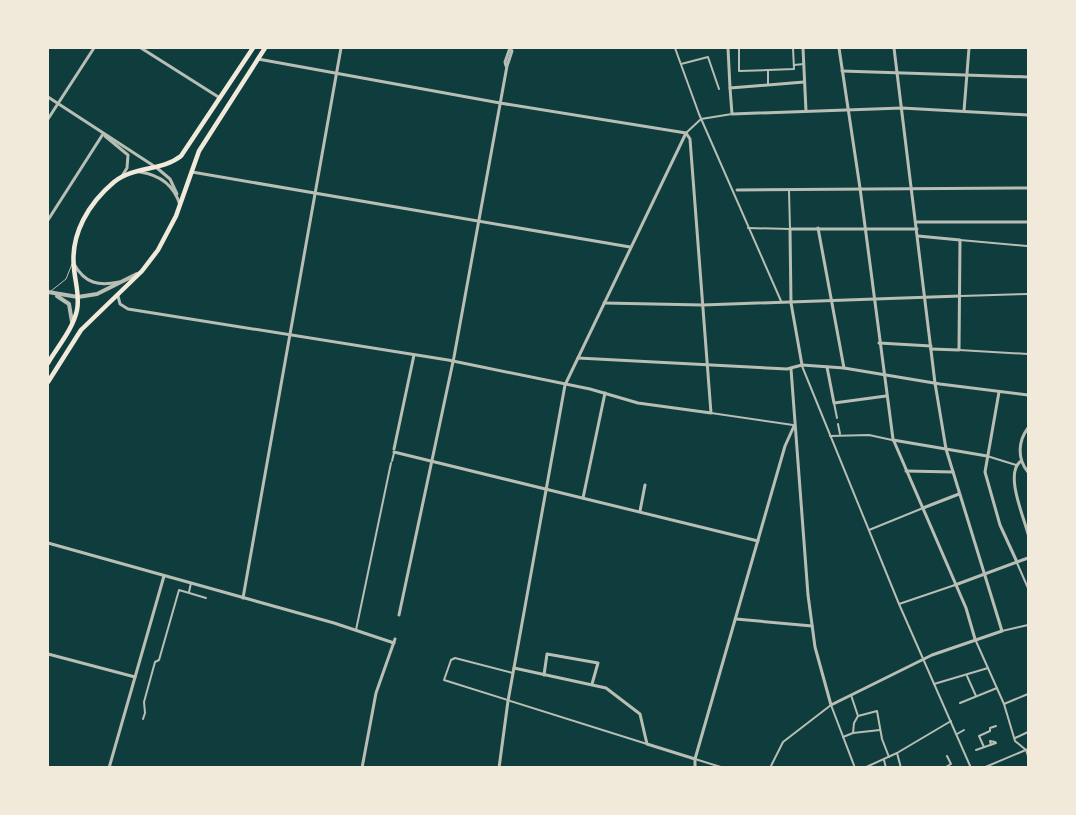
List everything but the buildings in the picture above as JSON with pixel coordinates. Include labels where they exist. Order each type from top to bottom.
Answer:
[{"type":"main road","points":[[48,363],[75,318],[78,297],[73,260],[78,231],[84,218],[100,196],[122,176],[172,161],[185,152],[252,48]]},
{"type":"main road","points":[[48,382],[87,323],[118,296],[142,271],[158,250],[181,206],[202,146],[265,48]]},
{"type":"street","points":[[48,120],[94,48]]},
{"type":"street","points":[[141,48],[220,98]]},
{"type":"street","points":[[243,598],[341,48]]},
{"type":"street","points":[[399,615],[454,362],[500,103],[510,57],[510,48]]},
{"type":"street","points":[[675,48],[699,114],[782,304]]},
{"type":"street","points":[[728,48],[732,114]]},
{"type":"street","points":[[738,48],[739,71],[794,69],[793,48]]},
{"type":"street","points":[[803,48],[806,111]]},
{"type":"street","points":[[839,48],[860,188],[882,374],[893,440],[966,608],[975,639],[1004,704],[1014,738],[1018,745],[1027,750]]},
{"type":"street","points":[[894,48],[918,228],[935,383],[946,449],[1002,631]]},
{"type":"street","points":[[964,111],[969,48]]},
{"type":"street","points":[[681,64],[708,57],[719,88]]},
{"type":"street","points":[[258,60],[500,103],[686,133],[690,139],[711,413]]},
{"type":"street","points":[[794,65],[804,64]]},
{"type":"street","points":[[768,70],[768,85]]},
{"type":"street","points":[[842,71],[1028,77]]},
{"type":"street","points":[[730,88],[804,82]]},
{"type":"street","points":[[48,97],[155,166],[170,179],[181,206]]},
{"type":"street","points":[[499,768],[508,701],[565,385],[686,133],[702,118],[732,114],[902,108],[1028,115]]},
{"type":"street","points":[[103,134],[128,155],[127,168],[122,176]]},
{"type":"street","points":[[48,220],[103,134]]},
{"type":"street","points":[[136,171],[160,177],[177,194]]},
{"type":"street","points":[[192,172],[479,220],[630,248]]},
{"type":"street","points":[[731,190],[1028,188]]},
{"type":"street","points":[[789,189],[791,303],[802,365],[898,604],[946,708],[970,768]]},
{"type":"street","points":[[917,222],[1028,223],[1028,282]]},
{"type":"street","points":[[748,228],[918,228]]},
{"type":"street","points":[[818,228],[844,368]]},
{"type":"street","points":[[918,236],[1028,246]]},
{"type":"street","points":[[959,350],[960,240]]},
{"type":"street","points":[[73,260],[82,275],[95,284],[126,281]]},
{"type":"street","points":[[49,292],[78,297],[103,292],[142,271]]},
{"type":"street","points":[[49,292],[63,298],[69,304],[72,313],[71,327]]},
{"type":"street","points":[[604,303],[782,304],[1028,294]]},
{"type":"street","points":[[118,296],[122,306],[454,362],[604,393],[638,403],[795,426]]},
{"type":"street","points":[[879,343],[1028,354]]},
{"type":"street","points":[[356,630],[414,355]]},
{"type":"street","points":[[578,358],[708,366],[791,369],[802,365],[844,368],[935,383],[1028,395]]},
{"type":"street","points":[[827,367],[837,418]]},
{"type":"street","points":[[791,369],[812,626],[831,705],[855,768]]},
{"type":"street","points":[[999,392],[987,456],[986,476],[998,520],[1028,588]]},
{"type":"street","points":[[583,498],[604,393]]},
{"type":"street","points":[[834,403],[886,396]]},
{"type":"street","points":[[838,424],[840,434]]},
{"type":"street","points":[[695,768],[695,759],[785,444],[795,426]]},
{"type":"street","points":[[1028,428],[1021,442],[1021,461],[1028,472]]},
{"type":"street","points":[[830,436],[840,434],[869,435],[987,456],[1016,465]]},
{"type":"street","points":[[394,451],[432,462],[758,540]]},
{"type":"street","points":[[1021,461],[1016,465],[1013,480],[1028,534]]},
{"type":"street","points":[[906,471],[953,472]]},
{"type":"street","points":[[640,511],[645,485]]},
{"type":"street","points":[[869,530],[959,494]]},
{"type":"street","points":[[48,544],[394,641],[376,693],[362,768]]},
{"type":"street","points":[[898,604],[1028,558]]},
{"type":"street","points":[[108,768],[164,576]]},
{"type":"street","points":[[188,592],[191,584]]},
{"type":"street","points":[[142,719],[146,713],[144,702],[155,662],[159,660],[179,590],[206,598]]},
{"type":"street","points":[[736,619],[812,626]]},
{"type":"street","points":[[770,768],[783,742],[831,705],[923,658],[975,639],[1028,625]]},
{"type":"street","points":[[48,654],[135,677]]},
{"type":"street","points":[[544,675],[547,654],[598,663],[592,684]]},
{"type":"street","points":[[647,744],[638,711],[606,688],[455,658],[451,660],[444,680],[508,701],[724,768]]},
{"type":"street","points":[[934,684],[967,676],[988,668]]},
{"type":"street","points":[[967,676],[976,696]]},
{"type":"street","points":[[960,703],[997,688]]},
{"type":"street","points":[[851,694],[858,715]]},
{"type":"street","points":[[1004,704],[1028,694]]},
{"type":"street","points":[[852,733],[858,715],[877,711],[880,730],[889,757]]},
{"type":"street","points":[[864,768],[898,753],[951,721]]},
{"type":"street","points":[[984,747],[980,736],[996,726]]},
{"type":"street","points":[[843,737],[852,733],[880,730]]},
{"type":"street","points":[[957,734],[964,730]]},
{"type":"street","points":[[1014,738],[1028,732]]},
{"type":"street","points":[[976,750],[991,744]]},
{"type":"street","points":[[983,768],[1027,750]]},
{"type":"street","points":[[1027,750],[1028,756]]},
{"type":"street","points":[[898,753],[901,766]]},
{"type":"street","points":[[944,768],[951,764],[947,756]]},
{"type":"street","points":[[884,760],[886,768]]},
{"type":"lane","points":[[49,292],[56,289],[66,279],[73,260]]}]
